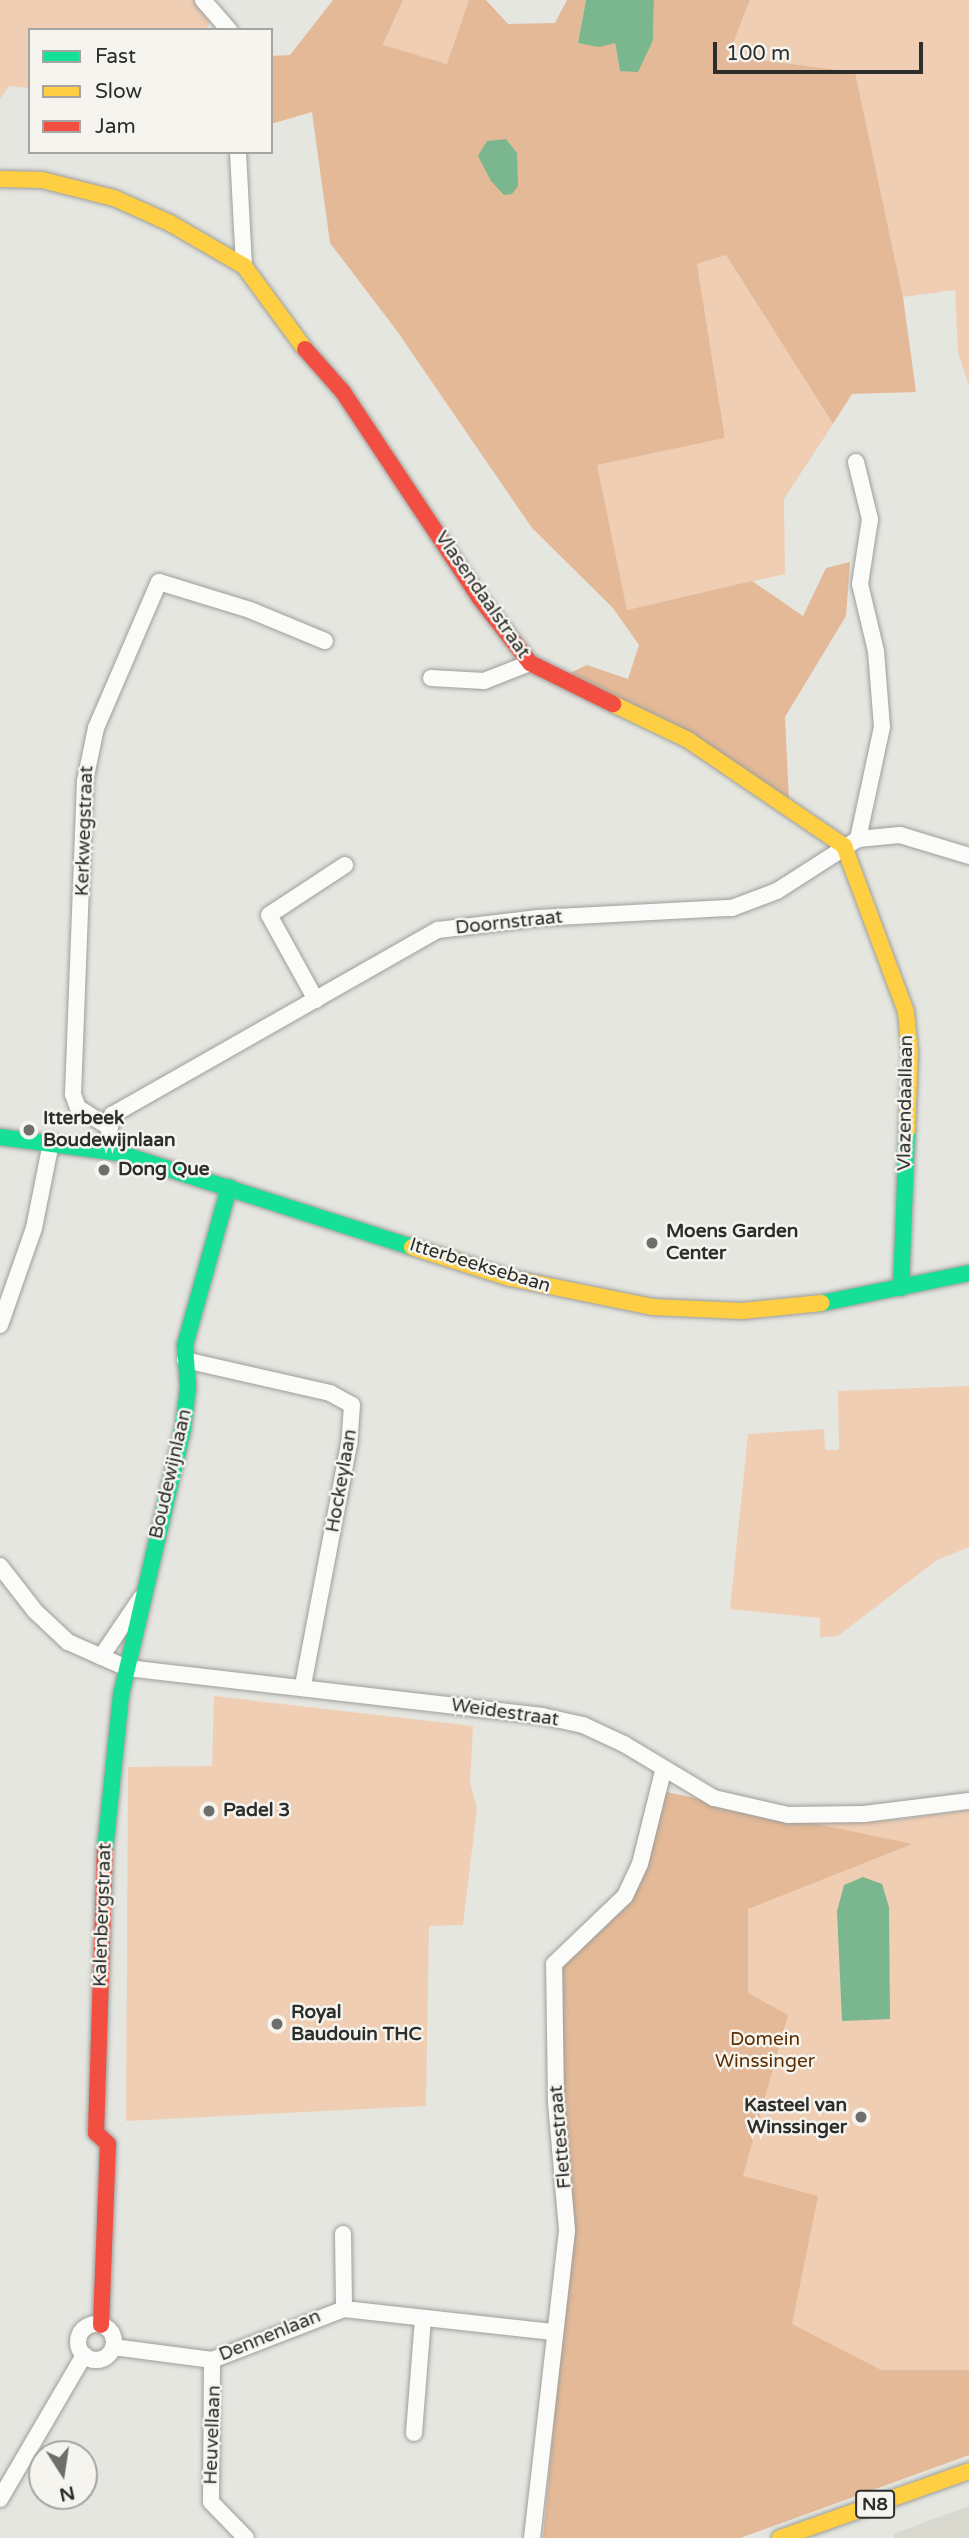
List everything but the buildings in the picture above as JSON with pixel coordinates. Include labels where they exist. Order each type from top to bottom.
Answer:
[{"type":"street","points":[[203,0],[227,28]]},
{"type":"street","points":[[0,179],[42,180],[114,198],[170,223],[238,262],[238,154]]},
{"type":"street","name":"Vlasendaalstraat","points":[[238,262],[285,327],[343,392],[479,597],[530,663],[688,740],[851,843]]},
{"type":"street","points":[[851,843],[882,727],[876,651],[859,584],[870,519],[856,462]]},
{"type":"street","name":"Kerkwegstraat","points":[[109,1127],[78,1108],[73,1094],[85,781],[96,728],[159,582],[250,610],[325,641]]},
{"type":"street","points":[[431,678],[484,681],[530,663]]},
{"type":"street","name":"Doornstraat","points":[[109,1127],[112,1115],[438,930],[538,918],[732,908],[777,891],[851,843],[900,835],[969,856]]},
{"type":"street","name":"Vlazendaallaan","points":[[851,843],[906,1012],[911,1053],[901,1288]]},
{"type":"street","points":[[316,1000],[269,915],[345,865]]},
{"type":"street","points":[[106,1150],[109,1127]]},
{"type":"street","name":"Itterbeeksebaan","points":[[0,1137],[106,1150],[510,1278],[630,1304],[742,1311],[806,1306],[969,1273]]},
{"type":"street","points":[[0,1325],[34,1228],[51,1143]]},
{"type":"street","name":"Boudewijnlaan","points":[[127,1668],[141,1597],[183,1428],[185,1345],[210,1244],[229,1188]]},
{"type":"street","name":"Hockeylaan","points":[[185,1360],[330,1393],[352,1405],[349,1444],[303,1686]]},
{"type":"street","points":[[3,1577],[68,1642],[127,1668]]},
{"type":"street","name":"Boudewijnlaan","points":[[101,1657],[141,1597]]},
{"type":"street","name":"Weidestraat","points":[[127,1668],[530,1714],[583,1725],[624,1744],[663,1771],[714,1798],[788,1815],[864,1814],[969,1801]]},
{"type":"street","name":"Kalenbergstraat","points":[[101,2325],[108,2144],[96,2133],[106,1834],[127,1668]]},
{"type":"street","name":"Flettestraat","points":[[532,2538],[567,2206],[556,2101],[554,1964],[625,1896],[640,1864],[663,1771]]},
{"type":"street","name":"Dennenlaan","points":[[343,2234],[344,2309]]},
{"type":"street","name":"Dennenlaan","points":[[113,2347],[212,2360],[344,2309],[552,2332]]},
{"type":"street","points":[[414,2433],[423,2319]]},
{"type":"street","points":[[101,2325],[112,2333],[113,2347],[104,2358],[84,2355],[79,2345],[80,2334],[89,2326],[101,2325]]},
{"type":"street","points":[[0,2499],[84,2355]]},
{"type":"street","name":"Heuvellaan","points":[[212,2360],[211,2502],[246,2538]]},
{"type":"street","name":"N8","points":[[780,2538],[969,2471]]},
{"type":"street","name":"N8","points":[[822,2538],[969,2485]]},
{"type":"shaded area","points":[[586,0],[654,0],[653,40],[638,72],[620,71],[615,43],[599,47],[578,43]]},
{"type":"shaded area","points":[[506,139],[517,153],[518,186],[512,194],[504,195],[491,181],[478,156],[487,141]]},
{"type":"shaded area","points":[[863,1877],[882,1884],[889,1907],[890,2019],[842,2021],[837,1911],[844,1885]]},
{"type":"shaded area","points":[[969,2506],[969,2538],[895,2538],[893,2534]]},
{"type":"green space","points":[[0,0],[197,0],[212,17],[207,28],[28,28],[28,88],[9,86],[0,99]]},
{"type":"green space","points":[[333,0],[403,0],[383,45],[447,64],[469,0],[486,0],[508,24],[555,23],[567,0],[586,0],[578,43],[615,43],[620,71],[653,40],[654,0],[750,0],[728,56],[855,72],[903,297],[916,392],[852,394],[833,424],[726,255],[697,264],[725,438],[597,465],[627,610],[752,581],[803,616],[826,568],[850,562],[846,616],[785,717],[789,800],[566,675],[587,665],[628,679],[639,645],[613,608],[532,528],[397,331],[330,243],[312,112],[273,123],[273,56],[290,55]]},
{"type":"green space","points":[[403,0],[469,0],[448,64],[383,46]]},
{"type":"green space","points":[[750,0],[969,0],[969,385],[958,353],[955,290],[903,297],[855,72],[728,56]]},
{"type":"green space","points":[[726,255],[833,424],[784,499],[785,574],[627,610],[596,465],[725,438],[697,264]]},
{"type":"green space","points":[[969,1386],[969,1547],[937,1560],[838,1636],[820,1637],[820,1618],[730,1609],[748,1434],[824,1429],[825,1450],[839,1450],[838,1391]]},
{"type":"green space","name":"Royal Baudouin THC","points":[[214,1696],[473,1726],[470,1783],[477,1808],[463,1925],[429,1926],[426,2106],[126,2121],[128,1767],[212,1766]]},
{"type":"green space","name":"Domein Winssinger","points":[[661,1791],[795,1818],[894,1820],[969,1810],[969,2455],[740,2538],[543,2538],[574,2211],[561,2103],[634,1892]]},
{"type":"green space","name":"Domein Winssinger","points":[[661,1791],[912,1844],[748,1909],[748,1993],[788,2015],[743,2176],[818,2196],[792,2324],[881,2370],[969,2370],[969,2455],[740,2538],[543,2538],[574,2211],[561,2103],[558,1968],[634,1892]]},
{"type":"traffic: fast","points":[[901,1288],[907,1131]]},
{"type":"traffic: fast","points":[[0,1137],[119,1153],[412,1247]]},
{"type":"traffic: fast","points":[[105,1850],[121,1695],[183,1428],[188,1387],[185,1345],[229,1187]]},
{"type":"traffic: fast","points":[[822,1303],[969,1273]]},
{"type":"traffic: slow","points":[[0,179],[42,180],[114,198],[170,223],[244,266],[305,349]]},
{"type":"traffic: slow","points":[[613,704],[688,740],[844,846],[906,1012],[910,1053],[907,1131]]},
{"type":"traffic: slow","points":[[412,1247],[510,1278],[652,1307],[742,1311],[822,1303]]},
{"type":"traffic: slow","points":[[780,2538],[969,2471]]},
{"type":"traffic: jam","points":[[305,349],[343,392],[479,597],[530,663],[613,704]]},
{"type":"traffic: jam","points":[[101,2325],[108,2144],[96,2133],[105,1850]]},
{"type":"place","name":"Itterbeek Boudewijnlaan","points":[[29,1130]]},
{"type":"place","name":"Dong Que","points":[[104,1170]]},
{"type":"place","name":"Moens Garden Center","points":[[652,1243]]},
{"type":"place","name":"Padel 3","points":[[209,1811]]},
{"type":"place","name":"Royal Baudouin THC","points":[[277,2024]]},
{"type":"place","name":"Kasteel van Winssinger","points":[[861,2117]]}]
